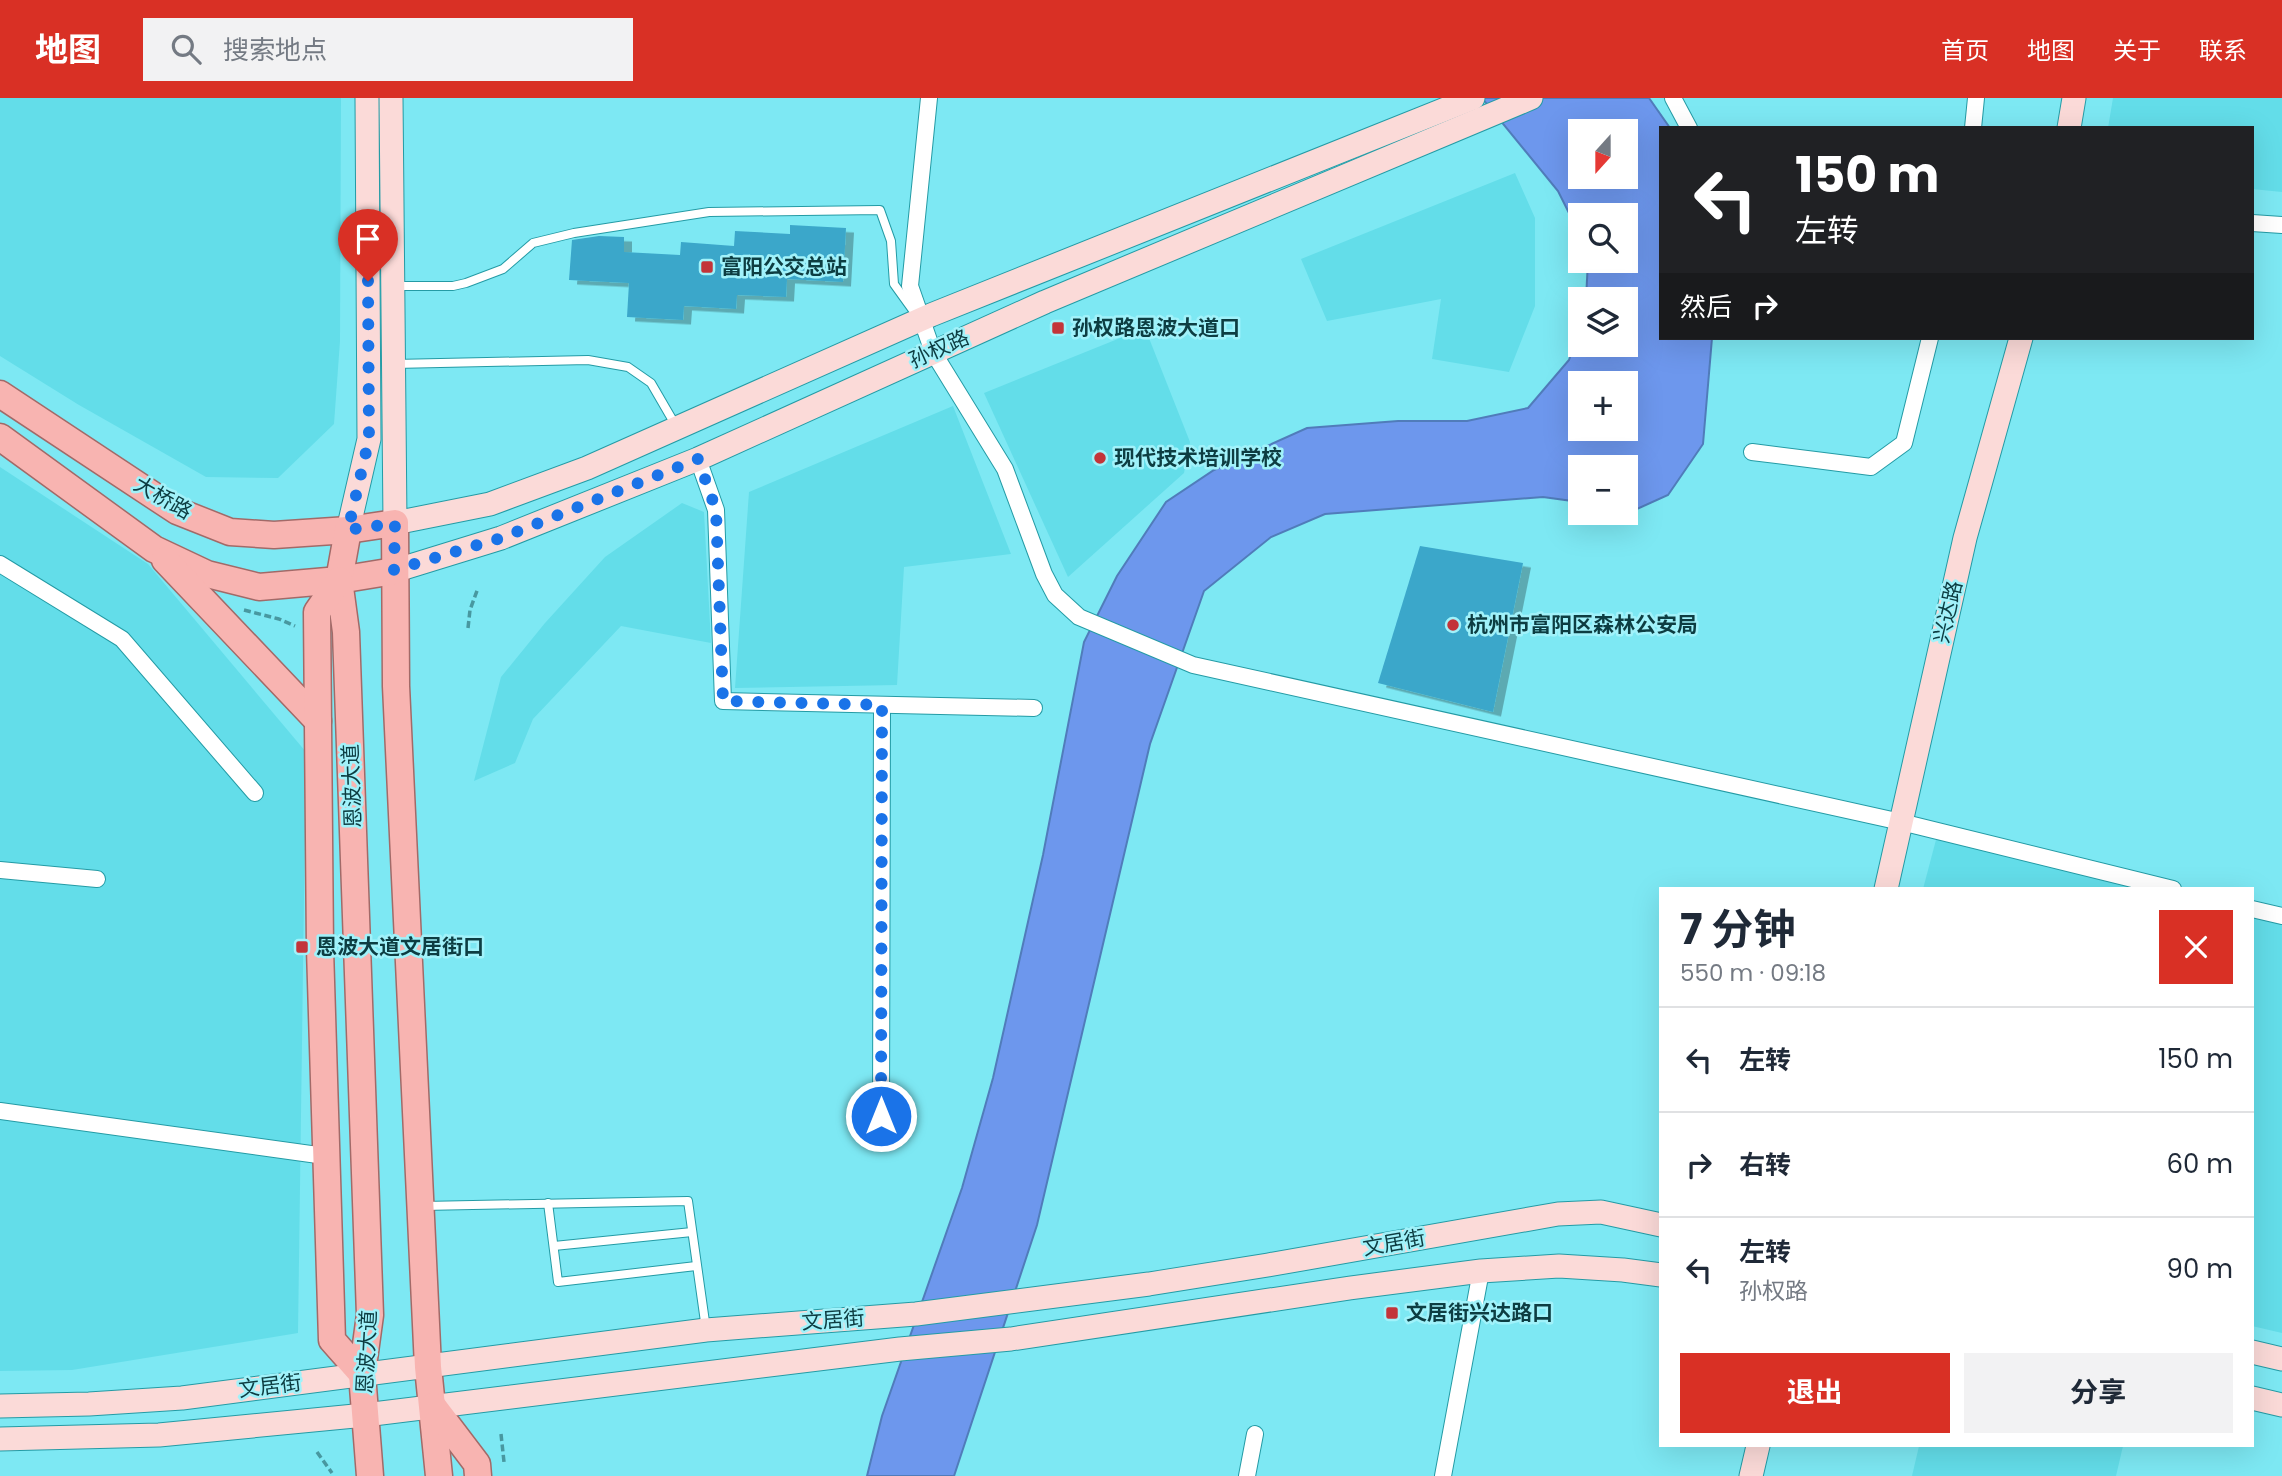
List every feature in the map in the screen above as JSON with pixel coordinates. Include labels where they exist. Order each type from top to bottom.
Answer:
[{"type":"main road","name":"恩波大道","points":[[367,98],[369,439],[339,580],[346,632],[370,1315],[362,1374],[370,1476]]},
{"type":"main road","points":[[391,98],[396,686],[428,1367],[439,1476]]},
{"type":"main road","name":"孙权路","points":[[348,530],[490,504],[587,468],[920,320],[1466,109],[1531,98]]},
{"type":"main road","points":[[2070,126],[2074,98]]},
{"type":"main road","name":"孙权路","points":[[339,580],[394,570],[501,538],[698,459],[1466,109]]},
{"type":"main road","name":"兴达路","points":[[1886,887],[1965,538],[2020,340]]},
{"type":"main road","name":"大桥路","points":[[0,394],[177,511],[230,532],[274,535],[348,530]]},
{"type":"main road","name":"大桥路","points":[[0,437],[154,548],[207,574],[260,587],[339,580]]},
{"type":"main road","points":[[154,548],[318,721]]},
{"type":"main road","points":[[339,580],[317,612],[325,1156],[332,1340],[362,1374]]},
{"type":"main road","name":"文居街","points":[[0,1406],[182,1398],[706,1330],[916,1314],[1268,1265],[1558,1214],[1601,1212],[1659,1225]]},
{"type":"main road","name":"文居街","points":[[0,1439],[159,1435],[366,1415],[900,1349],[1011,1339],[1481,1271],[1559,1266],[1659,1275]]},
{"type":"main road","points":[[2254,1352],[2282,1359]]},
{"type":"main road","points":[[2254,1398],[2282,1405]]},
{"type":"main road","points":[[433,1406],[477,1464],[478,1476]]},
{"type":"main road","points":[[1751,1476],[1758,1447]]},
{"type":"street","points":[[929,98],[910,286],[933,352],[1005,469],[1044,574],[1055,595],[1079,617],[1193,665],[1901,822],[2165,887]]},
{"type":"street","points":[[1673,98],[1688,126]]},
{"type":"street","points":[[1973,126],[1976,98]]},
{"type":"street","points":[[2254,223],[2282,225]]},
{"type":"street","points":[[1752,452],[1871,467],[1904,443],[1930,340]]},
{"type":"street","points":[[698,459],[716,510],[723,701],[1034,708]]},
{"type":"street","points":[[0,564],[122,639],[255,793]]},
{"type":"street","points":[[881,1116],[882,705]]},
{"type":"street","points":[[0,870],[97,879]]},
{"type":"street","points":[[2254,909],[2282,916]]},
{"type":"street","points":[[0,1111],[325,1156]]},
{"type":"street","points":[[1443,1476],[1481,1271]]},
{"type":"street","points":[[1247,1476],[1255,1434]]},
{"type":"lane","points":[[393,286],[453,286],[466,283],[503,269],[533,243],[574,233],[709,212],[880,210],[891,241],[894,284],[920,320]]},
{"type":"lane","points":[[394,364],[588,360],[628,367],[651,383],[678,429]]},
{"type":"lane","points":[[420,1206],[688,1201],[706,1330]]},
{"type":"lane","points":[[548,1203],[558,1282],[696,1266]]},
{"type":"lane","points":[[554,1246],[692,1232]]},
{"type":"path","points":[[468,628],[470,610],[478,588]]},
{"type":"path","points":[[233,608],[279,619],[295,626]]},
{"type":"path","points":[[501,1434],[505,1462]]},
{"type":"path","points":[[317,1452],[332,1473]]},
{"type":"shaded area","points":[[0,98],[341,98],[340,341],[334,424],[278,478],[206,477],[79,405],[0,356]]},
{"type":"shaded area","points":[[1482,98],[1649,98],[1669,126],[1659,126],[1659,340],[1712,340],[1703,444],[1668,495],[1638,509],[1638,455],[1568,455],[1568,500],[1543,497],[1325,514],[1271,537],[1204,591],[1150,744],[1037,1225],[954,1476],[867,1476],[882,1416],[962,1188],[993,1078],[1043,855],[1084,642],[1117,576],[1166,502],[1214,470],[1307,428],[1398,421],[1467,421],[1528,408],[1570,357],[1638,357],[1638,287],[1587,287],[1587,273],[1638,273],[1638,203],[1568,203],[1568,211],[1558,191]]},
{"type":"shaded area","points":[[2113,98],[2282,98],[2282,192],[2254,189],[2254,126],[2108,126]]},
{"type":"shaded area","points":[[1515,173],[1535,218],[1535,306],[1509,372],[1432,359],[1441,299],[1327,321],[1301,259]]},
{"type":"shaded area","name":"现代技术培训学校","points":[[1145,328],[1190,442],[1184,473],[1068,577],[984,393]]},
{"type":"shaded area","points":[[953,406],[1011,554],[904,567],[897,685],[735,688],[749,492]]},
{"type":"shaded area","points":[[0,467],[148,564],[306,752],[298,1333],[72,1370],[0,1371]]},
{"type":"shaded area","points":[[682,503],[704,512],[711,643],[621,626],[533,719],[515,763],[474,781],[501,677],[545,623],[605,557]]},
{"type":"shaded area","points":[[1937,836],[2148,887],[1924,887]]},
{"type":"shaded area","points":[[2254,913],[2282,920],[2282,1333],[2254,1326]]},
{"type":"shaded area","points":[[1919,1447],[2123,1447],[2116,1476],[1912,1476]]},
{"type":"building","name":"富阳公交总站","points":[[790,225],[846,228],[843,282],[787,279],[786,297],[737,295],[736,309],[684,306],[683,320],[627,317],[629,283],[569,280],[572,240],[599,236],[624,237],[624,252],[680,255],[681,242],[734,246],[735,231],[790,234]]},
{"type":"building","name":"杭州市富阳区森林公安局","points":[[1420,546],[1523,563],[1493,712],[1378,683]]},
{"type":"place","name":"富阳公交总站","points":[[707,267]]},
{"type":"place","name":"孙权路恩波大道口","points":[[1058,328]]},
{"type":"place","name":"现代技术培训学校","points":[[1100,458]]},
{"type":"place","name":"杭州市富阳区森林公安局","points":[[1453,625]]},
{"type":"place","name":"恩波大道文居街口","points":[[302,947]]},
{"type":"place","name":"文居街兴达路口","points":[[1392,1313]]},
{"type":"route","points":[[368,281],[369,439],[348,530],[395,523],[394,570],[501,538],[698,459],[716,510],[723,701],[882,705],[881,1116]]}]
